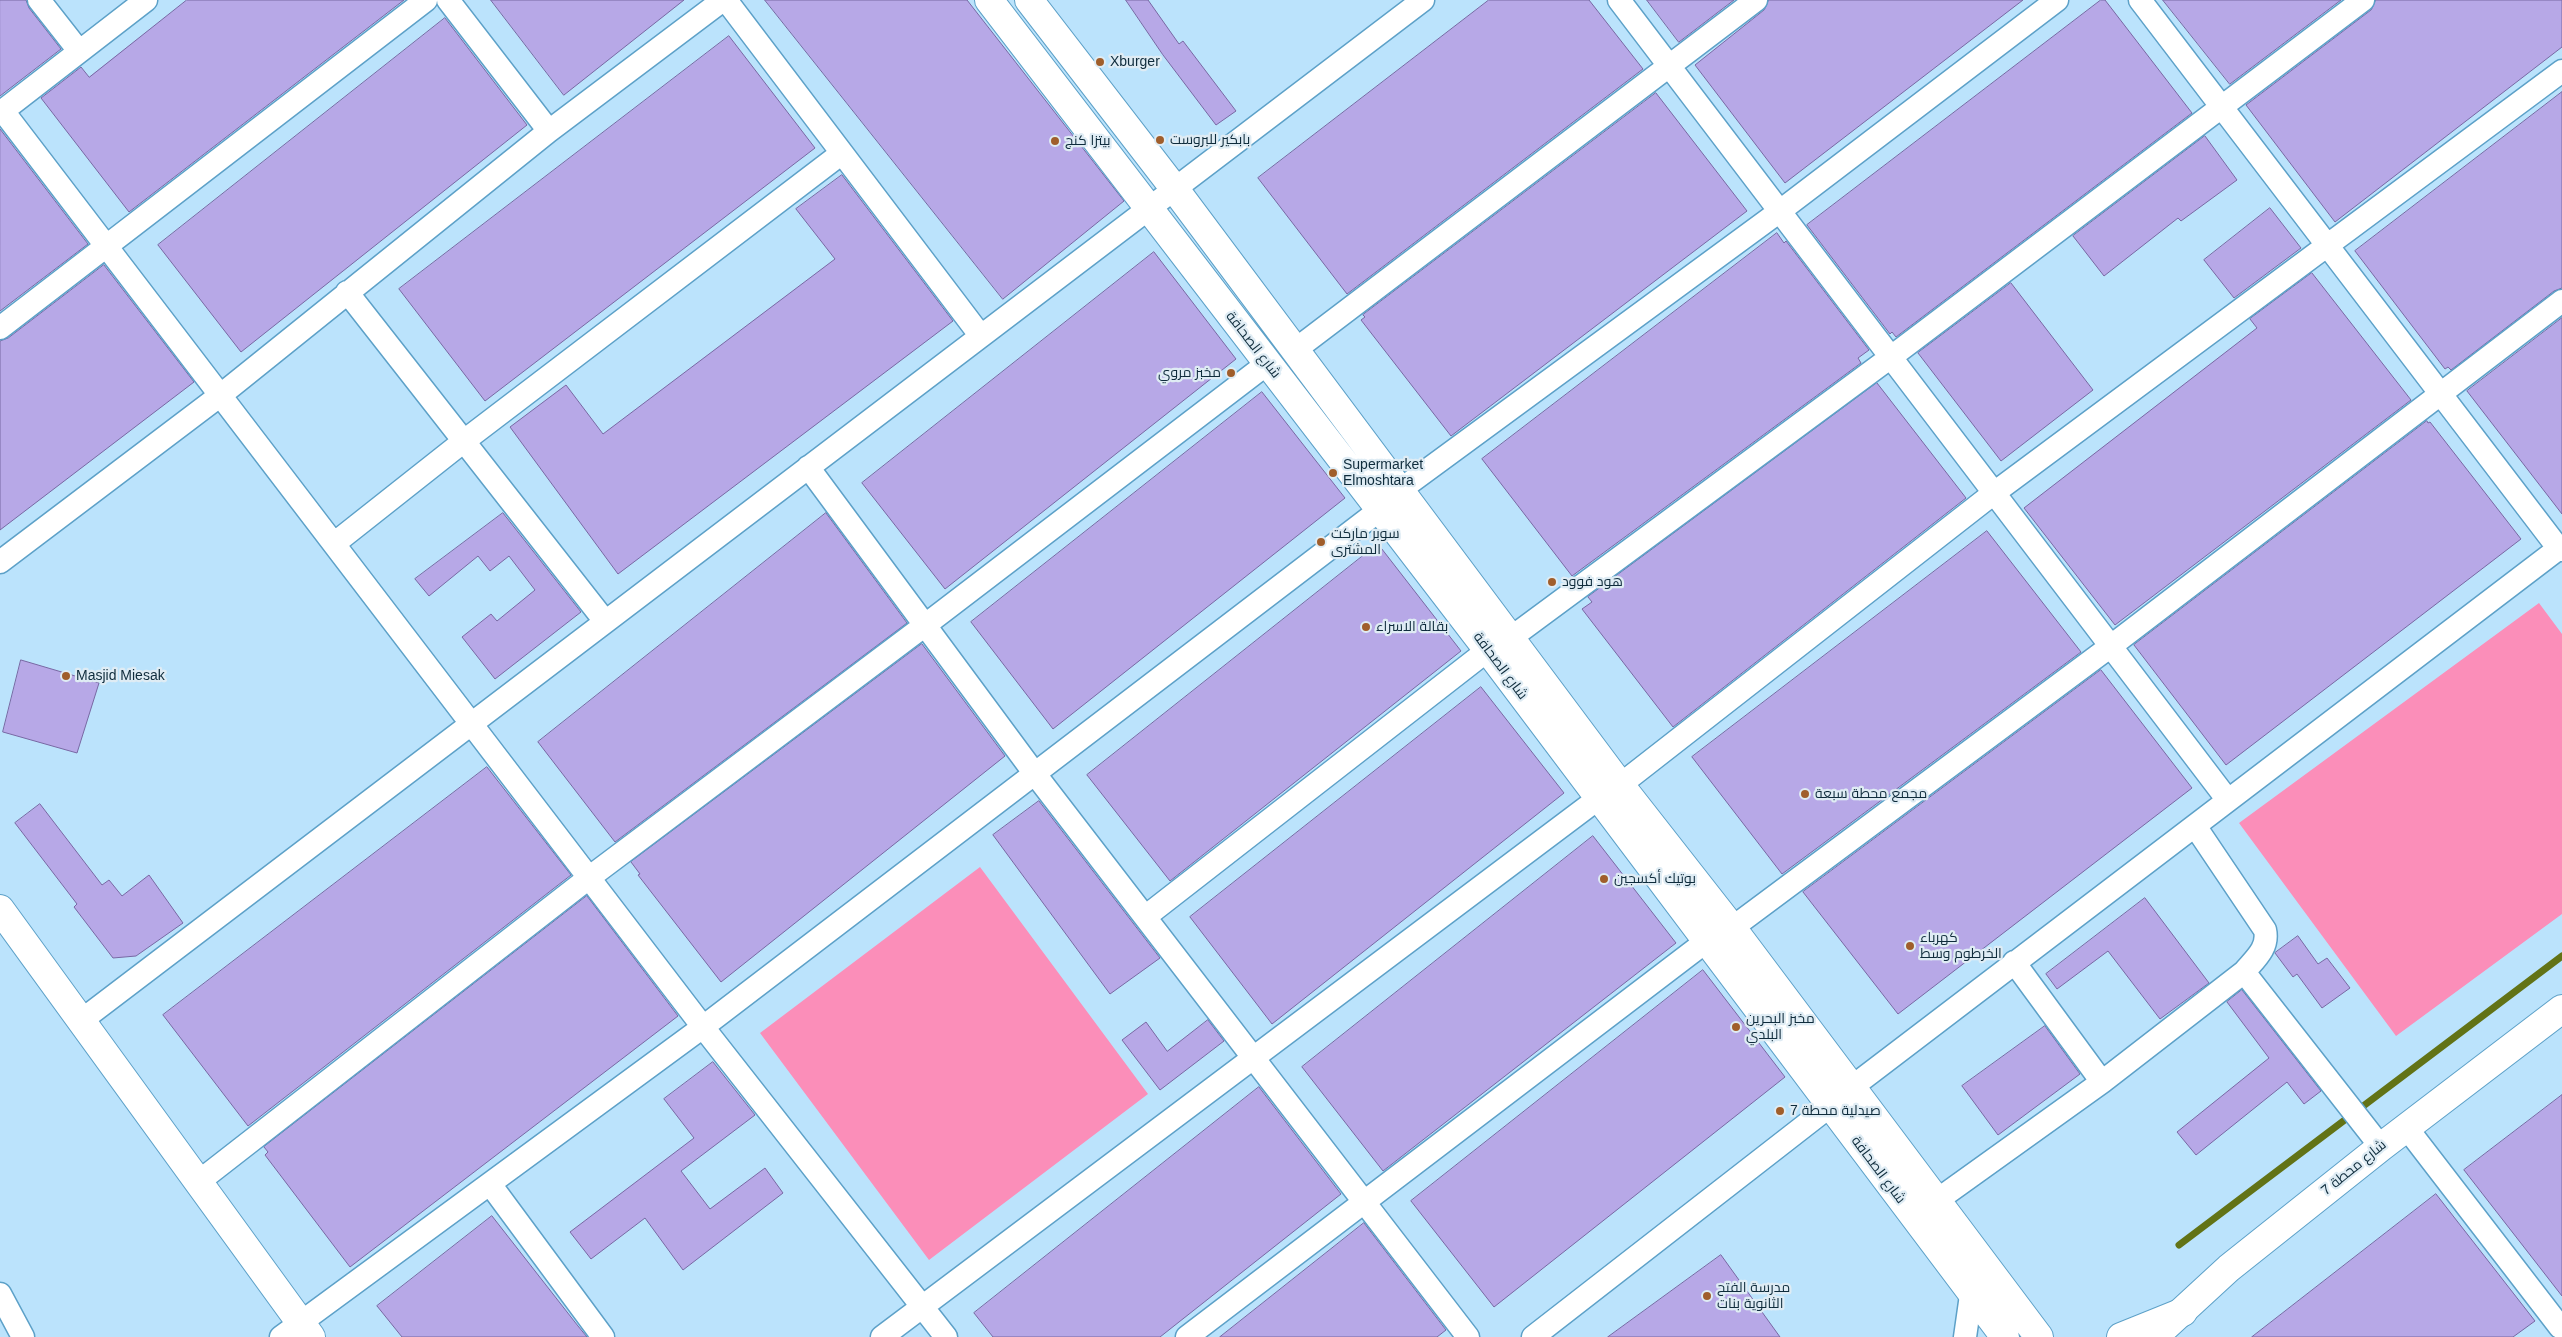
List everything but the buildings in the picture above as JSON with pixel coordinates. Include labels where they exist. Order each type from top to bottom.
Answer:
[{"type":"main road","name":"شارع الصحافة","points":[[989,0],[1488,650],[1610,791],[1720,934],[1852,1087],[2040,1337]]},
{"type":"main road","name":"شارع الصحافة","points":[[1028,0],[1174,188],[1512,637],[1610,791]]},
{"type":"main road","points":[[0,909],[82,1020],[197,1183],[297,1332]]},
{"type":"main road","name":"شارع الصحافة","points":[[1720,934],[1830,1106],[2000,1333]]},
{"type":"main road","name":"شارع محطة 7","points":[[2153,1337],[2183,1312],[2229,1268],[2380,1147],[2562,1008]]},
{"type":"main road","points":[[2121,1337],[2183,1312]]},
{"type":"street","points":[[39,0],[79,51]]},
{"type":"street","points":[[146,0],[2,112],[222,394],[704,1027],[946,1337]]},
{"type":"street","points":[[0,328],[426,0]]},
{"type":"street","points":[[448,0],[548,131]]},
{"type":"street","points":[[0,562],[222,394],[548,131],[724,0],[980,335]]},
{"type":"street","points":[[82,1020],[334,827],[473,724],[604,620],[1423,0]]},
{"type":"street","points":[[1620,0],[2227,799]]},
{"type":"street","points":[[1295,350],[1756,0]]},
{"type":"street","points":[[1400,490],[1780,211],[2057,0]]},
{"type":"street","points":[[1852,1087],[2227,799],[2561,548],[2440,394],[2140,0]]},
{"type":"street","points":[[1512,637],[1891,357],[2363,0]]},
{"type":"street","points":[[882,1337],[1610,791],[1994,494],[2562,71]]},
{"type":"street","points":[[335,543],[464,441],[842,153]]},
{"type":"street","points":[[347,292],[604,620]]},
{"type":"street","points":[[1188,1337],[1720,934],[2111,646],[2562,301]]},
{"type":"street","points":[[197,1183],[590,877],[924,626],[1268,363]]},
{"type":"street","points":[[808,467],[924,626],[1036,774],[1468,1337]]},
{"type":"street","points":[[297,1332],[490,1184],[704,1027],[1381,509]]},
{"type":"street","points":[[1145,917],[1488,650]]},
{"type":"street","points":[[1936,1201],[2102,1082],[2244,972],[2264,947],[2267,938],[2265,930],[2194,826]]},
{"type":"street","points":[[2014,962],[2102,1082]]},
{"type":"street","points":[[2244,972],[2380,1147]]},
{"type":"street","points":[[1533,1337],[1830,1106]]},
{"type":"street","points":[[2406,1127],[2556,1330]]},
{"type":"street","points":[[490,1184],[603,1337]]},
{"type":"street","points":[[1965,1337],[1977,1255]]},
{"type":"street","points":[[0,1294],[23,1337]]},
{"type":"shaded area","points":[[2539,603],[2562,634],[2562,914],[2396,1036],[2239,823]]},
{"type":"shaded area","points":[[980,867],[1148,1094],[929,1260],[760,1033]]},
{"type":"waterway","points":[[2179,1245],[2562,956]]},
{"type":"place","name":"Xburger","points":[[1100,62]]},
{"type":"place","name":"بابكير للبروست","points":[[1160,140]]},
{"type":"place","name":"بيتزا كنج","points":[[1055,141]]},
{"type":"place","name":"مخبز مروي","points":[[1231,373]]},
{"type":"place","name":"Supermarket Elmoshtara","points":[[1333,473]]},
{"type":"place","name":"سوبر ماركت المشترى","points":[[1321,542]]},
{"type":"place","name":"هود فوود","points":[[1552,582]]},
{"type":"place","name":"بقالة الاسراء","points":[[1366,627]]},
{"type":"place","name":"Masjid Miesak","points":[[66,676]]},
{"type":"place","name":"مجمع محطة سبعة","points":[[1805,794]]},
{"type":"place","name":"بوتيك أكسجين","points":[[1604,879]]},
{"type":"place","name":"كهرباء الخرطوم وسط","points":[[1910,946]]},
{"type":"place","name":"مخبز البحرين البلدي","points":[[1736,1027]]},
{"type":"place","name":"صيدلية محطة 7","points":[[1780,1111]]},
{"type":"place","name":"مدرسة الفتح الثانوية بنات","points":[[1707,1296]]}]
